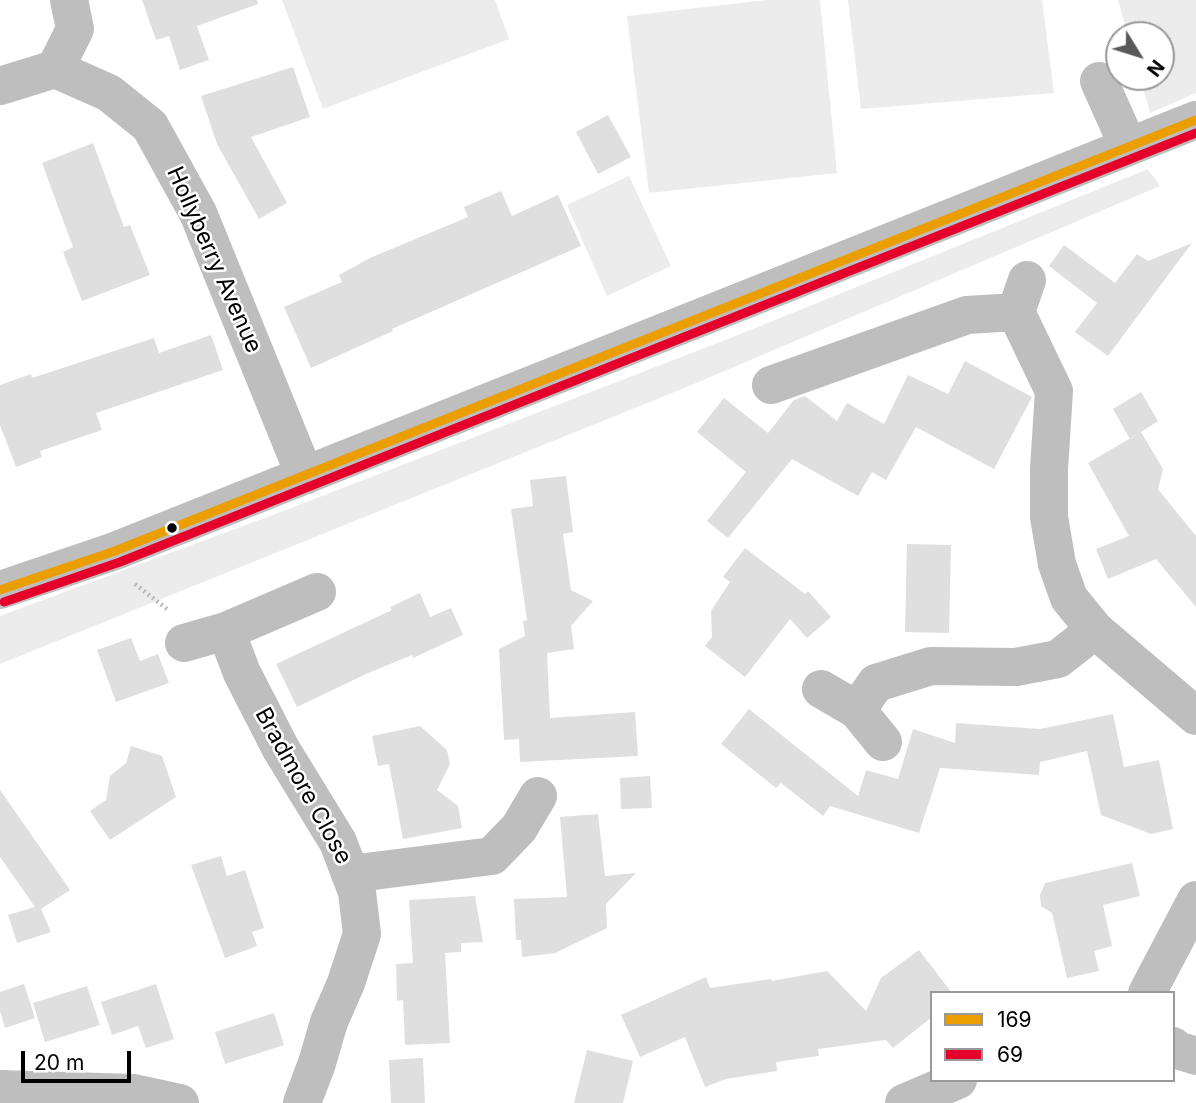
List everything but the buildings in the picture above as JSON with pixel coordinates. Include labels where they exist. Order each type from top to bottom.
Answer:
[{"type":"street","points":[[0,86],[55,69],[75,29],[69,0]]},
{"type":"street","name":"Hollyberry Avenue","points":[[55,69],[109,93],[150,126],[198,213],[305,476]]},
{"type":"street","points":[[1099,81],[1128,146]]},
{"type":"street","points":[[0,590],[115,551],[1196,120]]},
{"type":"street","points":[[771,385],[1022,296],[1054,391],[1049,517],[1057,564],[1069,598],[1095,630],[1196,716]]},
{"type":"street","points":[[184,643],[226,631],[317,592]]},
{"type":"street","points":[[856,710],[876,683],[931,666],[1016,667],[1058,659],[1095,630]]},
{"type":"street","name":"Bradmore Close","points":[[226,631],[242,673],[270,727],[338,842],[357,892],[362,934],[302,1103]]},
{"type":"street","points":[[821,689],[856,710],[883,742]]},
{"type":"street","points":[[351,874],[492,856],[519,828],[538,796]]},
{"type":"street","points":[[1148,991],[1196,900]]},
{"type":"street","points":[[1175,1048],[1196,1056]]},
{"type":"street","points":[[904,1103],[953,1082]]},
{"type":"street","points":[[0,1088],[134,1093],[180,1103]]},
{"type":"path","points":[[115,551],[129,580],[178,618],[184,643]]},
{"type":"shaded area","points":[[282,0],[495,0],[509,39],[323,109]]},
{"type":"shaded area","points":[[766,0],[820,0],[837,173],[649,193],[627,16]]},
{"type":"shaded area","points":[[848,0],[1042,0],[1054,93],[861,109]]},
{"type":"shaded area","points":[[1118,0],[1196,0],[1196,93],[1150,113],[1144,91],[1175,91],[1175,21],[1124,21]]},
{"type":"shaded area","points":[[1148,169],[1160,186],[682,389],[0,664],[0,616],[278,513],[733,337]]},
{"type":"shaded area","points":[[629,176],[671,266],[607,296],[567,205]]},
{"type":"transit line","name":"169","points":[[0,590],[115,551],[1196,120]]},
{"type":"transit line","name":"69","points":[[4,602],[120,562],[1196,133]]}]
